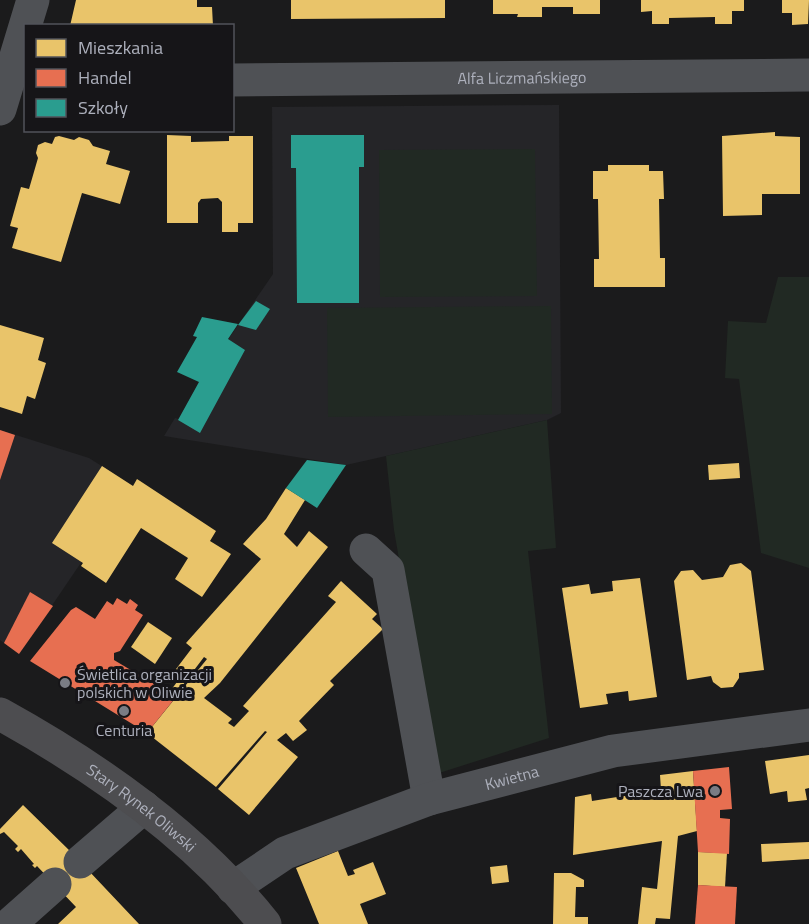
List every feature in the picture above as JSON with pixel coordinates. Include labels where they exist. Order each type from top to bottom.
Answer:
[{"type":"main road","name":"Stary Rynek Oliwski","points":[[0,714],[52,743],[144,807],[233,888],[266,924]]},
{"type":"street","points":[[27,24],[33,0]]},
{"type":"street","points":[[9,89],[24,33]]},
{"type":"street","name":"Alfa Liczmańskiego","points":[[234,80],[809,75]]},
{"type":"street","points":[[366,550],[388,570],[429,799]]},
{"type":"street","name":"Kwietna","points":[[233,888],[285,853],[429,799],[613,751],[809,725]]},
{"type":"street","points":[[80,862],[144,807]]},
{"type":"street","points":[[10,924],[55,884]]},
{"type":"shaded area","points":[[559,105],[561,413],[547,420],[346,465],[164,436],[175,418],[179,419],[199,382],[273,274],[272,107]]},
{"type":"shaded area","points":[[535,149],[537,296],[380,297],[379,150]]},
{"type":"shaded area","points":[[778,277],[809,277],[809,568],[761,553],[739,379],[725,378],[728,321],[766,323]]},
{"type":"shaded area","points":[[551,306],[552,414],[328,417],[327,308]]},
{"type":"shaded area","points":[[547,420],[556,548],[528,551],[549,738],[436,774],[394,530],[386,456]]},
{"type":"shaded area","points":[[0,430],[89,458],[133,486],[19,654],[0,640]]},
{"type":"building: Mieszkania","points":[[76,0],[197,0],[197,7],[212,7],[213,24],[70,24]]},
{"type":"building: Mieszkania","points":[[291,0],[445,0],[445,18],[291,19]]},
{"type":"building: Mieszkania","points":[[493,0],[600,0],[600,14],[573,14],[573,7],[542,7],[542,17],[493,14]]},
{"type":"building: Mieszkania","points":[[641,0],[744,0],[744,11],[732,11],[732,24],[715,24],[715,17],[669,18],[669,24],[652,24],[652,11],[641,12]]},
{"type":"building: Mieszkania","points":[[782,0],[809,0],[808,24],[792,25],[792,13],[782,13]]},
{"type":"building: Mieszkania","points":[[775,132],[775,136],[800,137],[800,194],[762,194],[762,215],[723,216],[722,136]]},
{"type":"building: Mieszkania","points":[[167,135],[191,136],[191,142],[229,141],[229,136],[253,136],[253,223],[238,223],[238,232],[222,232],[222,202],[218,198],[201,199],[198,203],[198,223],[167,223]]},
{"type":"building: Mieszkania","points":[[55,137],[74,140],[79,137],[89,140],[93,146],[110,151],[106,164],[130,171],[120,204],[82,193],[61,262],[12,248],[18,228],[10,226],[21,187],[29,189],[38,158],[36,153],[38,145],[45,142],[52,144]]},
{"type":"building: Mieszkania","points":[[608,165],[649,165],[649,171],[663,171],[664,199],[659,199],[660,258],[665,258],[665,287],[594,287],[594,259],[599,259],[598,199],[593,199],[593,171],[608,171]]},
{"type":"building: Mieszkania","points":[[0,325],[44,338],[38,360],[46,363],[35,399],[27,396],[22,414],[0,407]]},
{"type":"building: Mieszkania","points":[[739,463],[740,478],[709,480],[708,465]]},
{"type":"building: Mieszkania","points":[[102,466],[133,486],[137,479],[216,531],[210,541],[231,554],[202,597],[175,579],[188,558],[141,528],[106,583],[81,566],[83,563],[52,543]]},
{"type":"building: Mieszkania","points":[[286,488],[305,500],[284,534],[297,547],[309,531],[328,547],[220,683],[204,698],[232,719],[228,723],[234,727],[249,711],[243,706],[336,602],[328,596],[341,581],[377,614],[372,619],[383,629],[330,681],[334,685],[299,721],[307,730],[293,741],[286,733],[277,740],[298,757],[249,815],[218,789],[267,732],[265,731],[216,787],[147,733],[207,659],[204,657],[176,694],[171,690],[177,682],[170,677],[192,648],[186,643],[261,559],[243,544],[266,519]]},
{"type":"building: Mieszkania","points":[[741,563],[751,571],[764,670],[739,673],[739,678],[733,687],[721,688],[713,682],[711,676],[687,680],[674,581],[681,571],[693,570],[702,580],[723,577],[730,565]]},
{"type":"building: Mieszkania","points":[[640,578],[657,697],[629,701],[628,691],[606,694],[608,704],[580,708],[562,588],[589,584],[591,594],[613,591],[612,581]]},
{"type":"building: Mieszkania","points":[[148,622],[172,638],[155,664],[131,647]]},
{"type":"building: Mieszkania","points":[[809,755],[809,788],[805,789],[807,800],[788,802],[787,791],[770,794],[765,761]]},
{"type":"building: Mieszkania","points":[[693,771],[697,831],[678,836],[670,919],[656,918],[655,924],[638,924],[642,887],[657,889],[662,841],[573,855],[575,797],[591,794],[592,801],[661,790],[660,775]]},
{"type":"building: Mieszkania","points":[[23,805],[139,924],[58,924],[76,907],[37,866],[35,868],[32,865],[34,864],[21,849],[18,852],[15,849],[18,846],[4,832],[0,834],[0,829]]},
{"type":"building: Mieszkania","points":[[809,842],[809,859],[762,862],[761,844]]},
{"type":"building: Mieszkania","points":[[338,851],[348,876],[355,874],[353,870],[373,862],[386,894],[360,904],[368,924],[319,924],[296,868]]},
{"type":"building: Mieszkania","points":[[698,852],[727,853],[725,887],[698,885]]},
{"type":"building: Mieszkania","points":[[507,865],[509,882],[492,884],[490,867]]},
{"type":"building: Mieszkania","points":[[554,873],[571,873],[584,880],[584,887],[576,887],[575,917],[588,917],[588,924],[553,924]]},
{"type":"building: Handel","points":[[0,430],[15,435],[0,480]]},
{"type":"building: Handel","points":[[30,592],[53,606],[19,654],[4,643]]},
{"type":"building: Handel","points":[[117,598],[127,604],[130,599],[138,605],[135,610],[143,615],[120,651],[114,653],[114,660],[176,697],[147,733],[30,661],[71,610],[76,607],[95,619],[107,601],[113,605]]},
{"type":"building: Handel","points":[[729,767],[732,809],[720,810],[720,818],[730,819],[729,854],[698,852],[693,771]]},
{"type":"building: Handel","points":[[698,885],[737,887],[735,924],[695,924]]},
{"type":"building: Szkoły","points":[[291,135],[364,135],[364,167],[359,167],[359,303],[297,303],[296,168],[291,168]]},
{"type":"building: Szkoły","points":[[256,301],[270,309],[256,330],[238,325]]},
{"type":"building: Szkoły","points":[[202,317],[238,324],[228,339],[245,350],[200,433],[178,420],[199,382],[177,372],[197,337],[193,336]]},
{"type":"building: Szkoły","points":[[307,460],[346,465],[317,508],[286,488]]},
{"type":"place","name":"Świetlica organizacji polskich w Oliwie","points":[[65,683]]},
{"type":"place","name":"Centuria","points":[[124,711]]},
{"type":"place","name":"Paszcza Lwa","points":[[715,791]]}]
